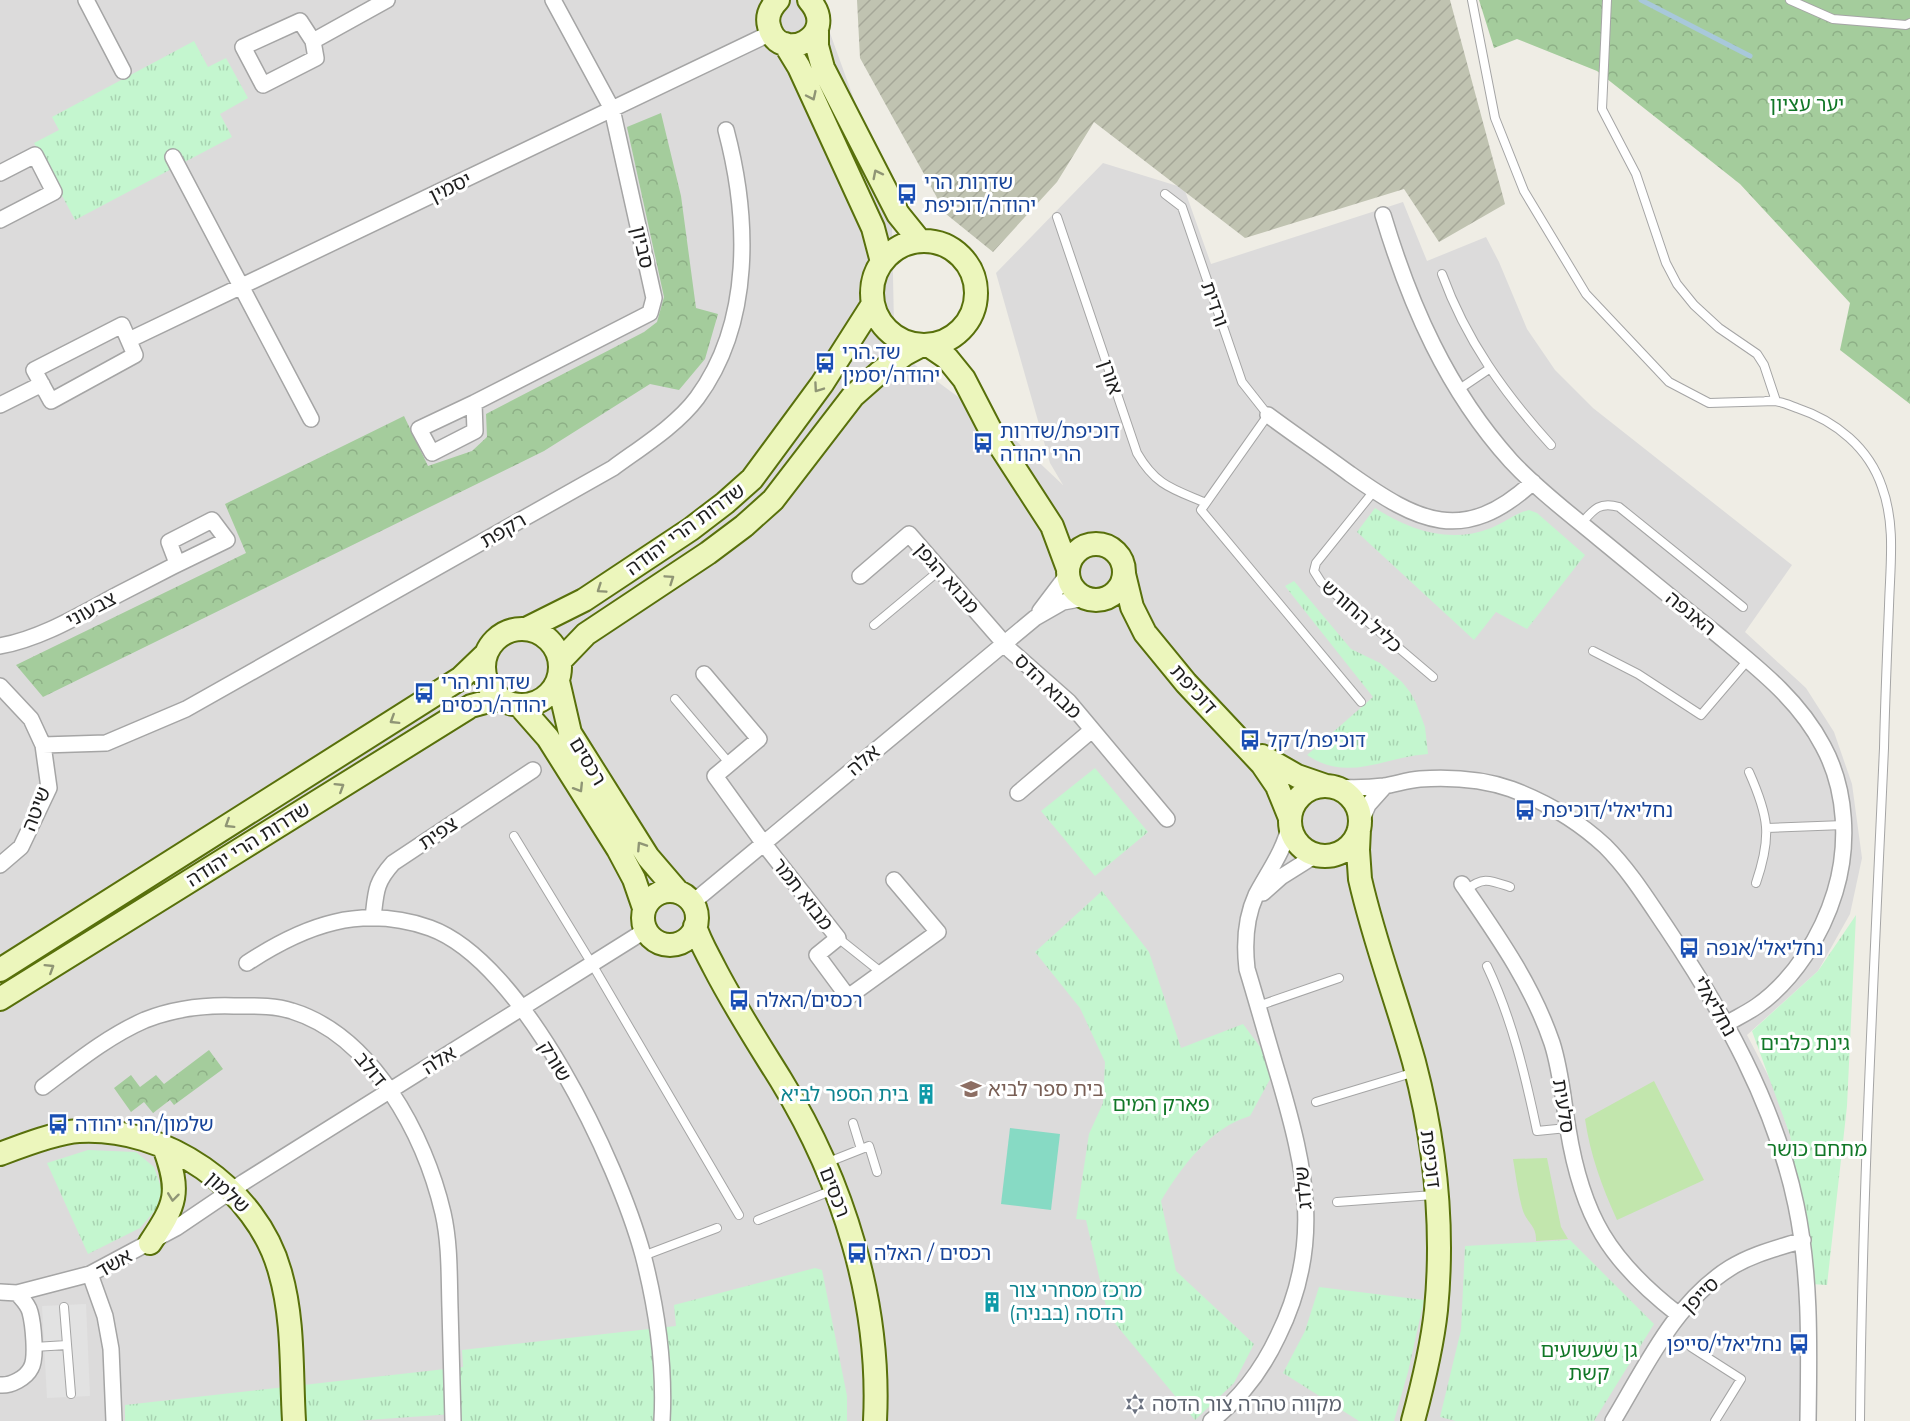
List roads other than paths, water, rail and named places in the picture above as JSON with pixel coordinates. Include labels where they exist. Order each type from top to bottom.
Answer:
[{"type":"street","points":[[86,0],[123,71]]},
{"type":"street","points":[[313,41],[387,0]]},
{"type":"street","name":"סביון","points":[[474,403],[650,313],[654,298],[612,110],[553,0]]},
{"type":"street","points":[[808,0],[818,14],[817,46],[823,68],[898,214],[920,240]]},
{"type":"street","points":[[774,2],[768,20],[798,68],[873,228],[882,262]]},
{"type":"street","points":[[300,21],[313,41],[316,58],[263,85],[243,47],[300,21]]},
{"type":"street","points":[[778,39],[792,45],[807,41],[817,30]]},
{"type":"street","name":"יסמין","points":[[129,340],[612,110],[778,39]]},
{"type":"street","name":"רקפת","points":[[43,745],[106,743],[186,709],[613,468],[665,430],[696,399],[719,361],[734,322],[740,282],[741,204],[735,165],[726,130]]},
{"type":"street","points":[[0,173],[35,156],[54,192],[0,220]]},
{"type":"street","points":[[173,158],[311,419]]},
{"type":"street","name":"האנפה","points":[[1383,215],[1400,269],[1431,343],[1457,390],[1487,432],[1533,482],[1581,524],[1748,660],[1797,706],[1824,747],[1840,790],[1844,825],[1840,873],[1828,912],[1810,948],[1786,980],[1758,1006],[1726,1024]]},
{"type":"street","points":[[967,324],[943,342],[925,345],[905,342],[890,333],[879,320],[873,304],[872,289],[875,274],[882,262],[892,251],[920,240],[937,241],[953,248],[965,260],[974,275],[977,291],[974,308],[967,324],[965,362],[972,392]]},
{"type":"street","name":"שדרות הרי יהודה","points":[[526,629],[584,600],[691,529],[752,479],[822,384],[873,304]]},
{"type":"street","points":[[122,325],[129,340],[135,355],[51,401],[34,370],[122,325]]},
{"type":"street","points":[[925,345],[947,358],[972,392],[993,435],[1018,476],[1044,511],[1060,544],[1074,590],[1091,599],[1106,598],[1117,590],[1124,574],[1122,561],[1118,554],[1111,548],[1079,536],[1044,511]]},
{"type":"street","name":"שדרות הרי יהודה","points":[[559,671],[586,634],[708,553],[744,526],[773,500],[853,396],[905,354],[925,345]]},
{"type":"street","points":[[0,405],[42,384]]},
{"type":"street","points":[[1268,415],[1374,491],[1394,504],[1419,515],[1447,521],[1463,520],[1492,512],[1533,482]]},
{"type":"street","name":"מבוא הגפן","points":[[860,576],[909,534],[1004,643]]},
{"type":"street","points":[[1068,572],[1070,561],[1078,550],[1090,544],[1098,544]]},
{"type":"street","name":"צבעוני","points":[[0,646],[55,628],[177,563]]},
{"type":"street","name":"אלה","points":[[1035,618],[1068,572]]},
{"type":"street","name":"דוכיפת","points":[[1124,574],[1132,607],[1145,633]]},
{"type":"street","name":"אלה","points":[[685,897],[764,844],[1035,618],[1063,602],[1091,599]]},
{"type":"street","name":"דוכיפת","points":[[1091,599],[1125,615],[1145,633],[1186,683],[1244,743],[1273,779],[1290,821]]},
{"type":"street","points":[[515,629],[526,629],[536,631],[552,643],[559,671],[553,689],[538,702],[509,702],[487,684],[484,664],[486,654],[497,638],[515,629]]},
{"type":"street","name":"מבוא הדס","points":[[1004,643],[1059,692],[1167,819]]},
{"type":"street","name":"שדרות הרי יהודה","points":[[0,970],[461,678],[486,654]]},
{"type":"street","name":"רכסים","points":[[559,671],[570,733],[648,857],[685,897]]},
{"type":"street","points":[[704,674],[759,739],[730,764]]},
{"type":"street","name":"שיטה","points":[[0,686],[31,719],[43,745],[49,788],[21,848],[0,865]]},
{"type":"street","name":"שדרות הרי יהודה","points":[[0,999],[471,706],[509,702]]},
{"type":"street","name":"רכסים","points":[[509,702],[548,738],[618,849],[634,879],[645,919]]},
{"type":"street","name":"מבוא הדס","points":[[1018,793],[1092,730]]},
{"type":"street","name":"דוכיפת","points":[[1244,743],[1288,772],[1331,786]]},
{"type":"street","name":"מבוא תמר","points":[[730,764],[715,776],[764,844],[838,938],[817,955],[849,998],[938,932],[894,880]]},
{"type":"street","name":"צפית","points":[[373,918],[376,890],[381,877],[393,863],[533,770]]},
{"type":"street","name":"נחליאלי","points":[[1331,786],[1360,788],[1385,786],[1418,779],[1449,778],[1480,781],[1536,800],[1577,824],[1605,847],[1623,866],[1691,965],[1726,1024],[1757,1086],[1772,1126],[1796,1203],[1803,1240],[1810,1315],[1808,1421]]},
{"type":"street","points":[[1359,827],[1359,813],[1352,798],[1331,786],[1317,787],[1302,794],[1292,807],[1290,821],[1292,834],[1298,844],[1306,851],[1319,855],[1332,855],[1352,844],[1359,827],[1368,805],[1385,786]]},
{"type":"street","name":"שלדג","points":[[1211,1421],[1247,1386],[1270,1353],[1287,1318],[1299,1281],[1306,1242],[1306,1203],[1302,1164],[1293,1125],[1247,969],[1245,934],[1251,908],[1287,837],[1290,821]]},
{"type":"street","name":"דוכיפת","points":[[1359,827],[1358,864],[1366,902],[1399,1007],[1416,1072],[1427,1125],[1436,1195],[1438,1247],[1436,1310],[1425,1375],[1413,1421]]},
{"type":"street","name":"דוכיפת","points":[[1319,855],[1346,875],[1366,902]]},
{"type":"street","name":"שלדג","points":[[1245,934],[1251,913],[1261,896],[1281,877],[1319,855]]},
{"type":"street","name":"סלעית","points":[[1464,887],[1513,959],[1540,1012],[1558,1066],[1581,1188],[1600,1232],[1624,1265],[1650,1292],[1679,1315]]},
{"type":"street","points":[[668,891],[685,897],[696,911],[696,926],[691,934],[674,944],[656,941],[645,919],[656,894],[668,891]]},
{"type":"street","name":"שורק","points":[[247,963],[275,944],[330,921],[359,917],[389,919],[431,928],[461,944],[500,980],[522,1008],[563,1074],[603,1150],[627,1203],[643,1256],[657,1320],[663,1390],[662,1421]]},
{"type":"street","name":"אלה","points":[[231,1190],[592,964],[645,919]]},
{"type":"street","name":"רכסים","points":[[696,926],[698,936],[724,987],[785,1086],[824,1163],[846,1218],[863,1281],[873,1343],[875,1421]]},
{"type":"street","name":"רכסים","points":[[674,944],[702,963],[724,987]]},
{"type":"street","name":"דולב","points":[[43,1087],[100,1045],[146,1020],[185,1008],[226,1005],[291,1010],[322,1023],[344,1038],[389,1091],[417,1137],[432,1172],[443,1215],[449,1260],[453,1421]]},
{"type":"street","name":"שלמון","points":[[0,1154],[76,1131],[102,1131],[133,1136],[164,1148],[194,1163],[231,1190],[254,1216],[280,1270],[290,1316],[294,1421]]},
{"type":"street","points":[[150,1243],[170,1213],[175,1196],[173,1171],[164,1148]]},
{"type":"street","name":"אשד","points":[[114,1421],[111,1348],[105,1316],[90,1274],[176,1228],[231,1190]]},
{"type":"street","name":"סייפן","points":[[1613,1421],[1679,1315],[1704,1287],[1731,1267],[1759,1254],[1803,1240]]},
{"type":"street","points":[[16,1293],[90,1274]]},
{"type":"street","points":[[30,1312],[39,1295],[51,1284]]},
{"type":"street","points":[[0,1292],[16,1293],[25,1301],[30,1312],[34,1347],[32,1368],[15,1383],[0,1385]]},
{"type":"lane","points":[[1472,0],[1495,118],[1524,191],[1586,294],[1669,381],[1709,403],[1776,401]]},
{"type":"lane","points":[[1607,0],[1602,109],[1636,174],[1665,263],[1677,284],[1694,305],[1719,328],[1757,354],[1764,364],[1776,401]]},
{"type":"lane","points":[[1790,0],[1833,19],[1906,25],[1910,23]]},
{"type":"lane","name":"ורדית","points":[[1165,194],[1182,207],[1242,382],[1268,415]]},
{"type":"lane","name":"אורן","points":[[1057,217],[1137,453],[1145,466],[1160,482],[1206,502]]},
{"type":"lane","points":[[1442,273],[1466,329],[1489,369],[1510,398],[1551,445]]},
{"type":"lane","points":[[1457,390],[1489,369]]},
{"type":"lane","points":[[1766,400],[1776,401],[1822,418],[1852,440],[1864,453],[1882,486],[1890,526],[1887,670],[1866,1169],[1860,1421]]},
{"type":"lane","points":[[1268,415],[1201,510],[1361,702]]},
{"type":"lane","name":"כליל החורש","points":[[1374,491],[1316,563],[1314,572],[1321,582],[1433,677]]},
{"type":"lane","points":[[1581,524],[1592,511],[1600,506],[1609,504],[1619,507],[1743,607]]},
{"type":"lane","points":[[874,625],[940,570]]},
{"type":"lane","points":[[1593,651],[1638,674],[1701,715],[1748,660]]},
{"type":"lane","points":[[675,699],[730,764]]},
{"type":"lane","points":[[1749,772],[1764,807],[1767,828],[1764,860],[1756,883]]},
{"type":"lane","points":[[1767,828],[1844,825]]},
{"type":"lane","points":[[514,836],[739,1215]]},
{"type":"lane","points":[[1464,887],[1484,880],[1510,887]]},
{"type":"lane","points":[[838,938],[882,974]]},
{"type":"lane","points":[[1487,966],[1515,1038],[1537,1131],[1568,1128]]},
{"type":"lane","points":[[1258,1006],[1339,978]]},
{"type":"lane","points":[[1316,1102],[1416,1072]]},
{"type":"lane","points":[[853,1123],[861,1149]]},
{"type":"lane","points":[[824,1163],[869,1146],[877,1172]]},
{"type":"lane","points":[[758,1220],[835,1189]]},
{"type":"lane","points":[[1337,1202],[1436,1195]]},
{"type":"lane","points":[[643,1256],[717,1228]]},
{"type":"lane","points":[[64,1307],[70,1394]]},
{"type":"lane","points":[[34,1347],[67,1345]]},
{"type":"lane","points":[[1691,1347],[1741,1379],[1715,1421]]},
{"type":"waterway","points":[[1641,0],[1750,56]]},
{"type":"place","name":"שדרות הרי יהודה/דוכיפת","points":[[907,194]]},
{"type":"place","name":"שד.הרי יהודה/יסמין","points":[[825,363]]},
{"type":"place","name":"דוכיפת/שדרות הרי יהודה","points":[[983,443]]},
{"type":"place","name":"שדרות הרי יהודה/רכסים","points":[[424,693]]},
{"type":"place","name":"דוכיפת/דקל","points":[[1250,740]]},
{"type":"place","name":"נחליאלי/דוכיפת","points":[[1525,810]]},
{"type":"place","name":"נחליאלי/אנפה","points":[[1689,948]]},
{"type":"place","name":"רכסים/האלה","points":[[739,1000]]},
{"type":"place","name":"בית ספר לביא","points":[[971,1089]]},
{"type":"place","name":"בית הספר לביא","points":[[926,1094]]},
{"type":"place","name":"שלמון/הרי יהודה","points":[[58,1124]]},
{"type":"place","name":"רכסים / האלה","points":[[857,1253]]},
{"type":"place","name":"מרכז מסחרי צור הדסה (בבניה)","points":[[992,1302]]},
{"type":"place","name":"נחליאלי/סייפן","points":[[1799,1344]]},
{"type":"place","name":"מקווה טהרה צור הדסה","points":[[1135,1404]]},
{"type":"park label","name":"יער עציון","points":[[1807,104]]},
{"type":"park label","name":"גינת כלבים","points":[[1805,1043]]},
{"type":"park label","name":"פארק המים","points":[[1161,1104]]},
{"type":"park label","name":"מתחם כושר","points":[[1817,1149]]},
{"type":"park label","name":"גן שעשועים קשת","points":[[1589,1362]]}]
